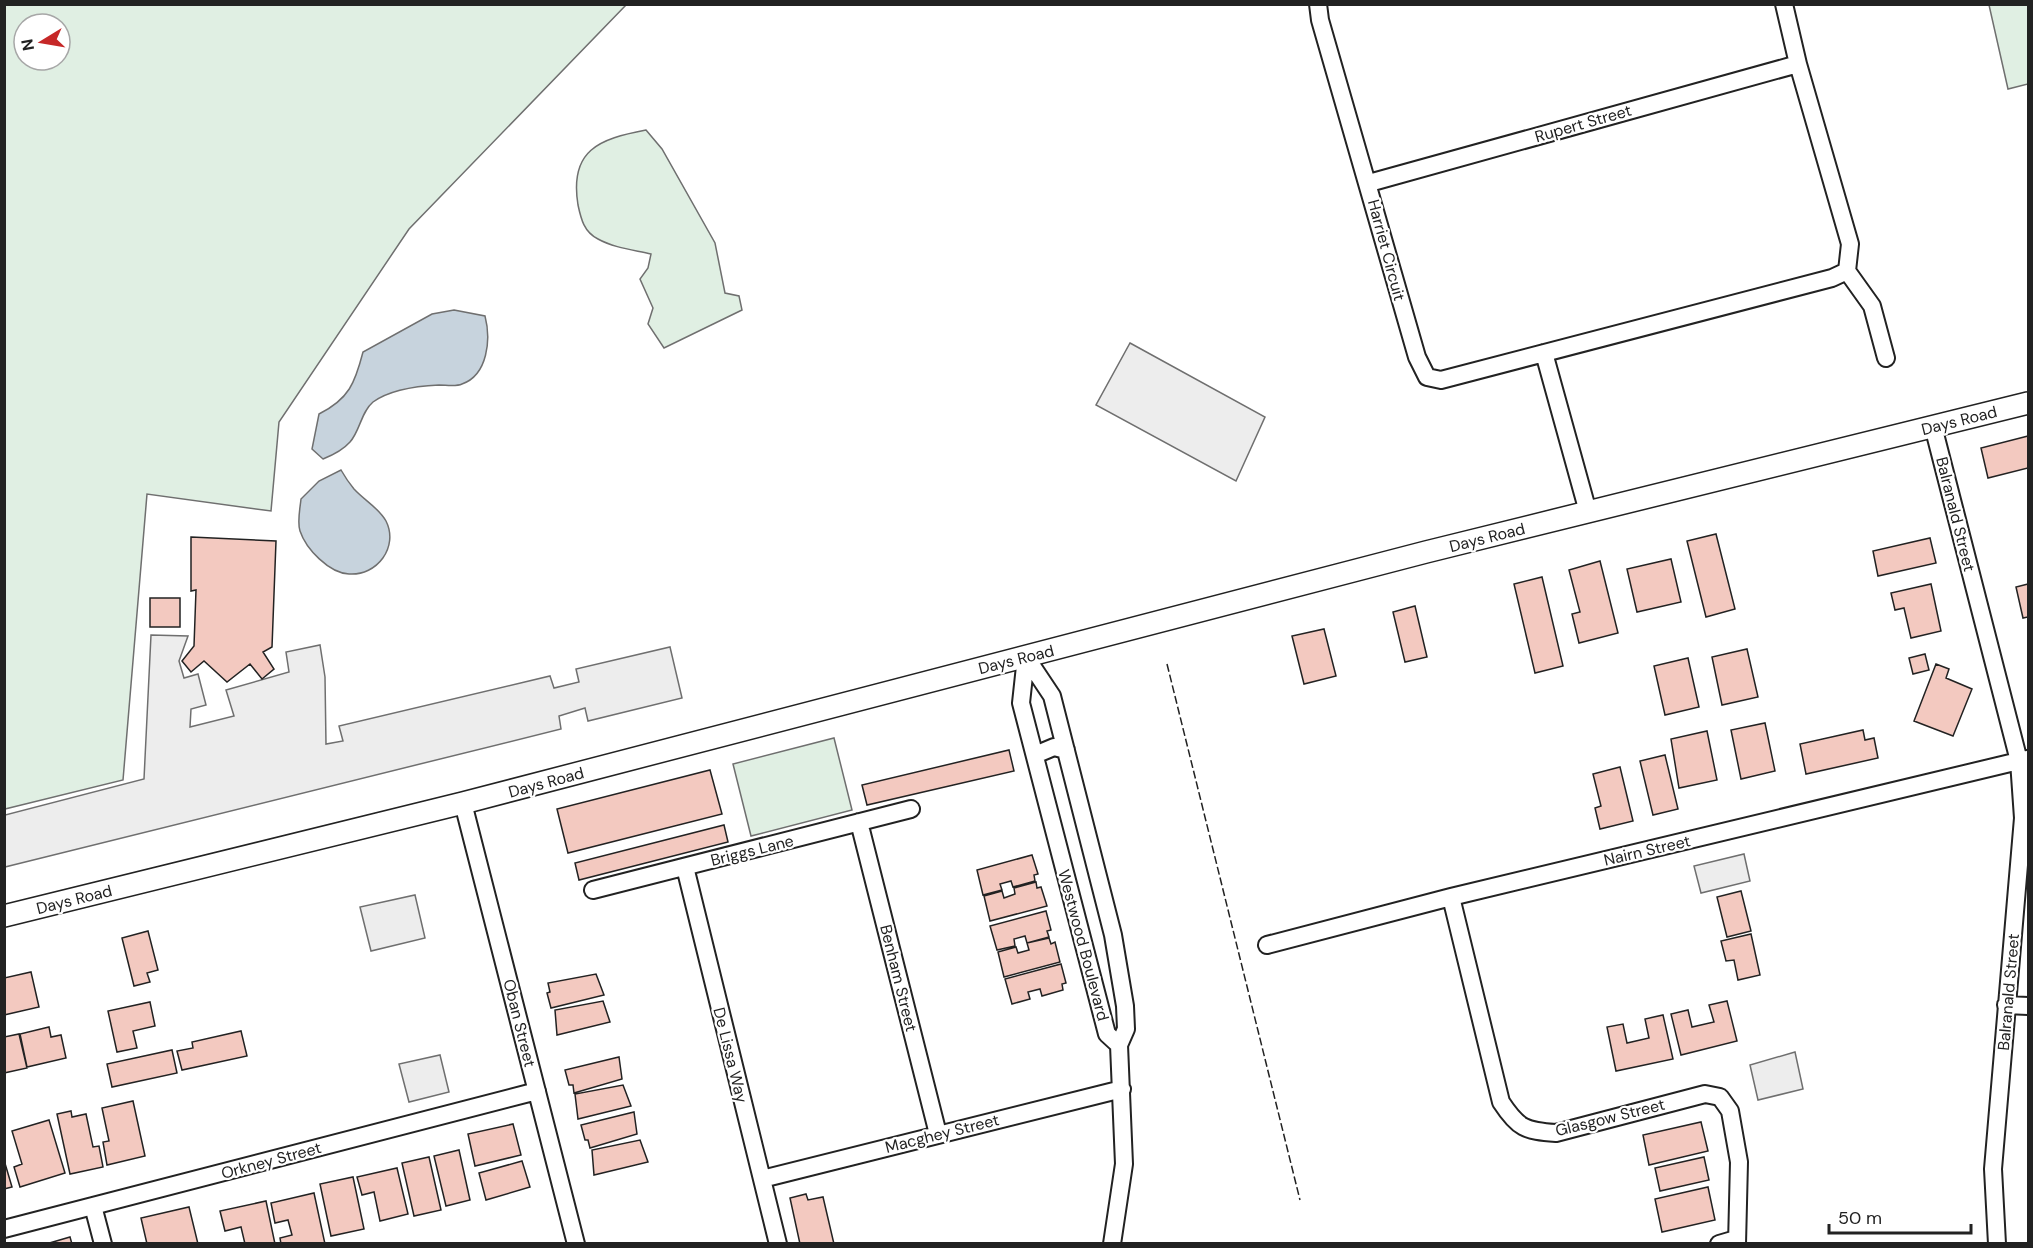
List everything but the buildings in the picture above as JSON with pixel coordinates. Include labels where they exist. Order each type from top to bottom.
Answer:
[{"type":"street","name":"Harriet Circuit","points":[[1318,4],[1320,20],[1369,183],[1417,357],[1427,377],[1441,380],[1832,278],[1847,271]]},
{"type":"street","points":[[1784,4],[1798,64],[1850,244],[1847,271],[1872,306],[1886,358]]},
{"type":"street","name":"Rupert Street","points":[[1369,183],[1798,64]]},
{"type":"street","points":[[1544,353],[1588,512]]},
{"type":"street","name":"Days Road","points":[[4,916],[463,803],[1588,512],[2028,403]]},
{"type":"street","name":"Balranald Street","points":[[1933,426],[2024,760],[2022,818],[1993,1169],[1997,1244]]},
{"type":"street","name":"Westwood Boulevard","points":[[1026,657],[1052,696],[1113,935],[1124,996],[1126,1029],[1119,1045],[1107,1034],[1021,703],[1026,657]]},
{"type":"street","points":[[1035,755],[1054,747],[1066,750]]},
{"type":"street","name":"Nairn Street","points":[[1267,945],[1451,897],[2024,760]]},
{"type":"street","name":"Oban Street","points":[[463,803],[576,1244]]},
{"type":"street","name":"Briggs Lane","points":[[593,890],[911,809]]},
{"type":"street","name":"Benham Street","points":[[859,822],[938,1134]]},
{"type":"street","name":"De Lissa Way","points":[[685,867],[778,1244]]},
{"type":"street","name":"Glasgow Street","points":[[1451,897],[1501,1102],[1515,1123],[1533,1131],[1556,1132],[1705,1094],[1720,1097],[1730,1111],[1739,1162],[1736,1241]]},
{"type":"street","points":[[2006,1005],[2028,1006]]},
{"type":"street","points":[[1112,1244],[1124,1164],[1119,1045]]},
{"type":"street","name":"Macghey Street","points":[[762,1179],[1122,1089]]},
{"type":"street","name":"Orkney Street","points":[[4,1229],[537,1091]]},
{"type":"street","points":[[93,1206],[103,1244]]},
{"type":"street","points":[[1719,1244],[1736,1241]]},
{"type":"green space","points":[[4,5],[626,5],[409,229],[279,422],[271,511],[147,494],[123,780],[5,809]]},
{"type":"green space","points":[[1989,5],[2028,5],[2028,84],[2008,89]]},
{"type":"green space","points":[[646,130],[662,149],[715,243],[725,293],[739,296],[742,310],[664,348],[648,324],[653,308],[640,279],[648,268],[651,254],[611,245],[589,233],[580,215],[576,186],[578,171],[583,159],[591,150],[614,138]]},
{"type":"green space","points":[[834,738],[852,810],[751,836],[733,764]]},
{"type":"shaded area","points":[[454,310],[485,316],[488,335],[485,355],[482,365],[471,379],[457,385],[422,386],[388,394],[369,406],[353,438],[341,450],[323,459],[312,449],[319,414],[337,402],[349,389],[357,373],[363,352],[432,314]]},
{"type":"shaded area","points":[[1130,343],[1265,417],[1236,481],[1096,405]]},
{"type":"shaded area","points":[[341,470],[354,489],[383,516],[389,531],[390,541],[383,558],[368,570],[359,573],[341,573],[326,565],[307,545],[299,527],[301,499],[319,481]]},
{"type":"shaded area","points":[[151,635],[188,636],[179,661],[184,678],[198,674],[206,705],[191,709],[190,727],[234,716],[226,690],[289,672],[286,652],[320,645],[325,677],[326,744],[343,741],[339,726],[550,676],[554,688],[579,682],[576,669],[670,647],[682,698],[588,721],[585,708],[559,716],[561,729],[5,867],[5,815],[144,779]]},
{"type":"shaded area","points":[[1744,854],[1750,881],[1701,893],[1694,866]]},
{"type":"shaded area","points":[[415,895],[425,938],[371,951],[360,907]]},
{"type":"shaded area","points":[[1795,1052],[1803,1089],[1758,1100],[1750,1065]]},
{"type":"shaded area","points":[[440,1055],[449,1092],[409,1102],[399,1064]]},
{"type":"fence","points":[[1167,664],[1300,1200]]}]
